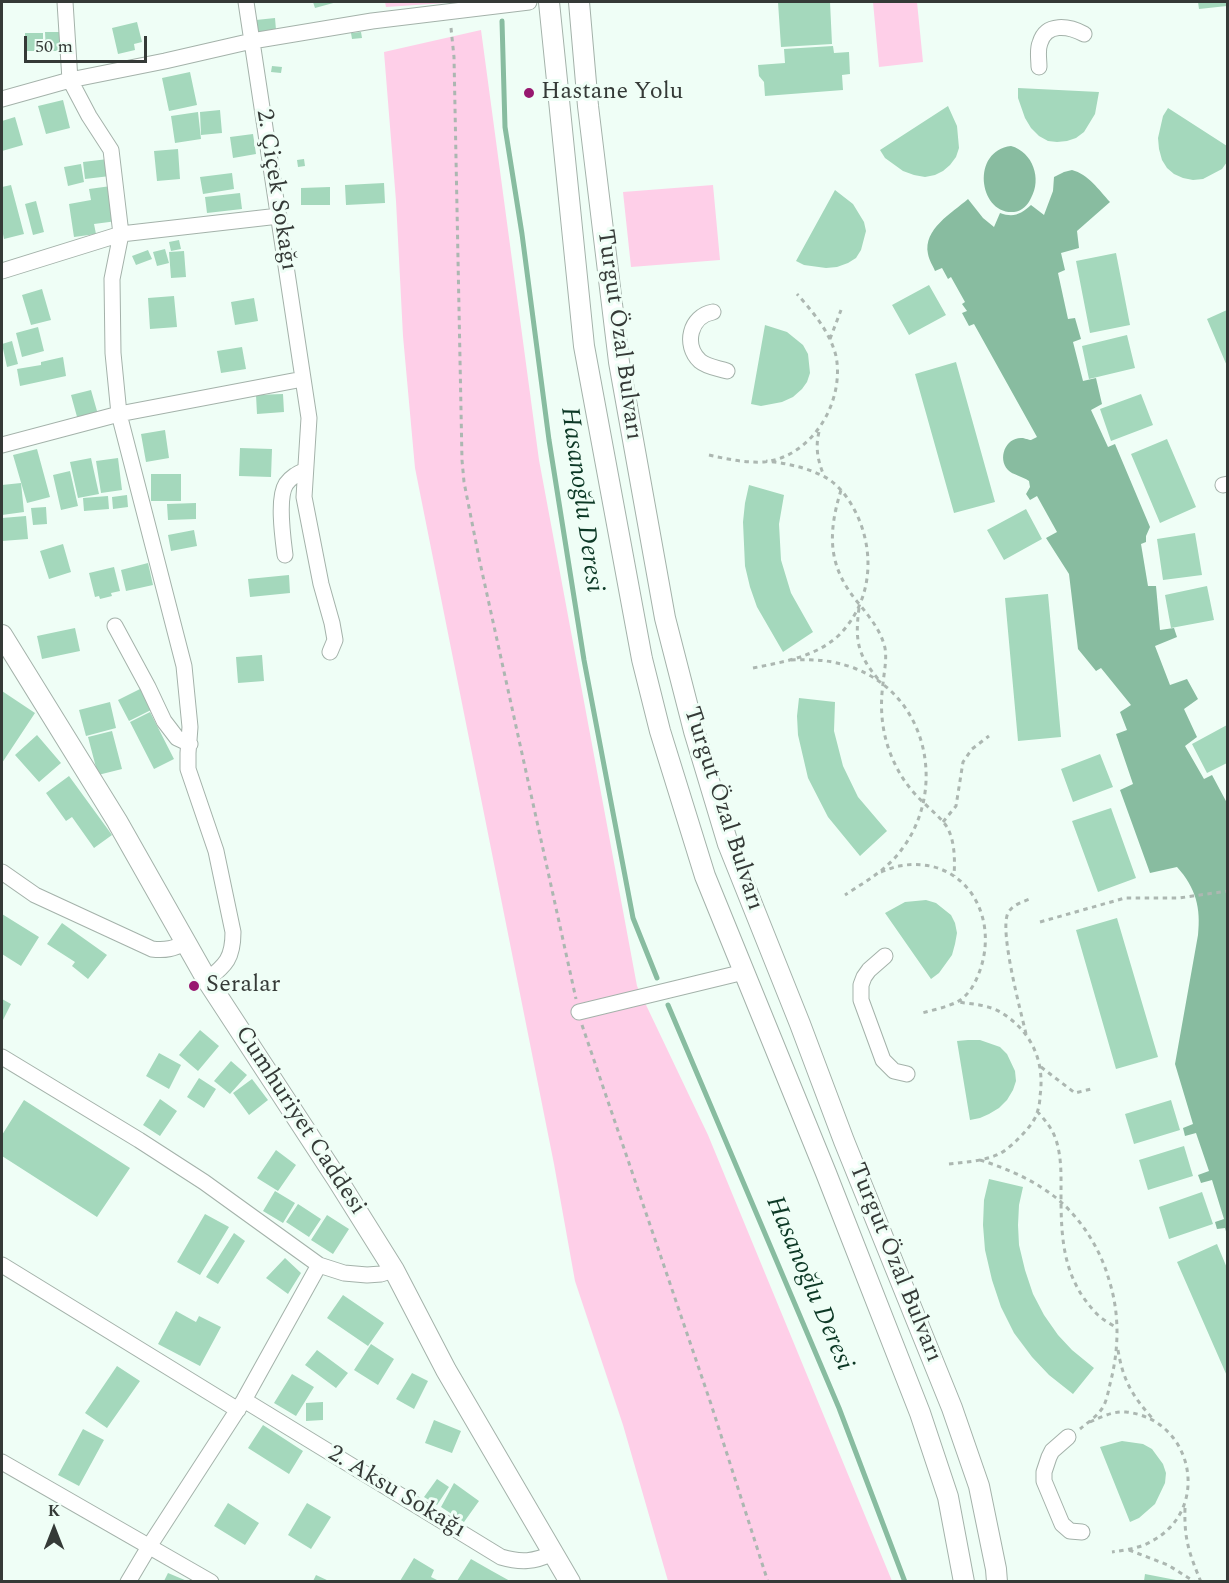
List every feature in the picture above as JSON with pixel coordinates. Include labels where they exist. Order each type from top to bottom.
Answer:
[{"type":"main road","name":"Turgut Özal Bulvarı","points":[[549,2],[584,346],[642,659],[660,731],[705,876],[826,1173],[920,1413],[948,1497],[964,1581]]},
{"type":"main road","name":"Turgut Özal Bulvarı","points":[[579,2],[588,106],[619,362],[665,618],[694,731],[728,844],[844,1141],[952,1408],[979,1486],[1001,1577]]},
{"type":"main road","name":"Cumhuriyet Caddesi","points":[[2,635],[117,821],[207,980],[394,1270],[446,1370],[570,1581]]},
{"type":"street","points":[[65,2],[70,80],[111,150],[121,234],[112,279],[113,354],[119,414],[184,666],[190,727],[188,769],[216,851],[233,932],[233,944],[228,960],[207,980]]},
{"type":"street","name":"2. Çiçek Sokağı","points":[[246,2],[309,418],[304,498],[335,640],[330,652]]},
{"type":"street","points":[[2,99],[70,80],[165,62],[252,41],[449,10],[529,2]]},
{"type":"street","points":[[1040,67],[1039,45],[1047,32],[1056,28],[1068,28],[1084,34]]},
{"type":"street","points":[[2,271],[121,234],[279,216]]},
{"type":"street","points":[[713,312],[701,316],[694,324],[692,346],[694,353],[706,365],[727,371]]},
{"type":"street","points":[[2,445],[119,414],[303,379]]},
{"type":"street","points":[[285,555],[282,512],[284,489],[296,475],[305,471]]},
{"type":"street","points":[[115,626],[164,721],[177,738],[189,744]]},
{"type":"street","points":[[2,872],[35,895],[152,949],[163,951],[186,942]]},
{"type":"street","points":[[885,956],[864,977],[861,984],[861,1000],[883,1059],[894,1071],[907,1074]]},
{"type":"street","points":[[579,1012],[744,972]]},
{"type":"street","points":[[2,1057],[204,1182],[319,1265],[344,1273],[367,1275],[394,1270]]},
{"type":"street","name":"2. Aksu Sokağı","points":[[2,1265],[501,1557],[516,1561],[529,1561],[553,1552]]},
{"type":"street","points":[[128,1581],[241,1405],[319,1265]]},
{"type":"street","points":[[1068,1437],[1052,1451],[1044,1472],[1044,1481],[1062,1524],[1070,1531],[1082,1532]]},
{"type":"street","points":[[2,1462],[211,1581]]},
{"type":"path","points":[[449,10],[454,57],[462,460],[479,558],[579,1012],[768,1581]]},
{"type":"path","points":[[797,294],[815,316],[830,340],[836,356],[835,393],[817,440],[817,454],[824,477]]},
{"type":"path","points":[[830,340],[841,310]]},
{"type":"path","points":[[766,462],[783,457],[801,446],[819,430]]},
{"type":"path","points":[[709,456],[747,462],[788,464],[824,477],[841,490],[848,499],[858,516],[869,550],[869,569],[865,590],[848,625],[837,637],[807,655],[753,668]]},
{"type":"path","points":[[841,490],[832,527],[835,564],[844,584],[882,637],[886,652],[881,708],[883,729],[897,769],[908,787],[948,830],[955,860],[954,876]]},
{"type":"path","points":[[859,605],[857,627],[861,655],[883,685]]},
{"type":"path","points":[[791,660],[813,659],[835,662],[856,668],[871,676],[893,693],[915,725],[923,744],[927,779],[923,803],[913,832],[903,848],[879,873],[844,895]]},
{"type":"path","points":[[943,822],[956,806],[963,762],[972,749],[989,736]]},
{"type":"path","points":[[879,873],[898,866],[919,865],[937,868],[954,876],[978,901],[984,918],[986,950],[977,980],[958,1002]]},
{"type":"path","points":[[1040,922],[1125,898],[1179,898],[1227,891]]},
{"type":"path","points":[[949,1164],[980,1160],[1000,1153],[1026,1131],[1035,1118],[1042,1083],[1041,1067],[1027,1036],[1012,976],[1007,917],[1016,904],[1032,898]]},
{"type":"path","points":[[922,1013],[958,1002],[980,1005],[1001,1012],[1027,1036]]},
{"type":"path","points":[[1041,1067],[1075,1093],[1091,1089]]},
{"type":"path","points":[[1037,1111],[1047,1122],[1060,1154],[1062,1239],[1068,1266],[1080,1292],[1099,1316],[1117,1328]]},
{"type":"path","points":[[980,1160],[1005,1168],[1033,1182],[1061,1202],[1084,1228],[1098,1253],[1110,1280],[1122,1371],[1138,1402],[1173,1437],[1182,1452],[1187,1469],[1188,1488],[1185,1506],[1187,1545],[1201,1581]]},
{"type":"path","points":[[1068,1437],[1102,1409],[1114,1371],[1118,1347]]},
{"type":"path","points":[[1089,1422],[1109,1414],[1125,1412],[1142,1416],[1158,1424]]},
{"type":"path","points":[[1112,1552],[1128,1550],[1151,1542],[1167,1531],[1185,1506]]},
{"type":"path","points":[[1128,1550],[1168,1565],[1195,1581]]},
{"type":"shaded area","points":[[385,2],[460,2],[386,7]]},
{"type":"shaded area","points":[[873,2],[917,2],[923,62],[879,67]]},
{"type":"shaded area","points":[[481,30],[539,460],[637,986],[708,1135],[892,1581],[668,1581],[623,1425],[575,1281],[554,1164],[415,468],[403,336],[396,201],[384,52]]},
{"type":"shaded area","points":[[1011,146],[1019,149],[1030,160],[1036,183],[1030,201],[1022,209],[1014,212],[1002,210],[993,204],[984,182],[989,159],[998,150]]},
{"type":"shaded area","points":[[1072,170],[1088,179],[1110,202],[1077,231],[1079,248],[1061,253],[1065,270],[1058,273],[1068,319],[1075,318],[1081,339],[1073,342],[1083,381],[1096,378],[1102,404],[1091,410],[1108,447],[1115,444],[1150,527],[1146,542],[1141,544],[1148,586],[1156,586],[1160,630],[1174,628],[1177,637],[1155,646],[1170,685],[1187,679],[1198,699],[1184,709],[1197,737],[1185,746],[1204,779],[1212,775],[1227,803],[1227,1235],[1225,1228],[1217,1229],[1215,1222],[1224,1219],[1212,1180],[1201,1183],[1198,1175],[1209,1171],[1196,1133],[1185,1136],[1183,1128],[1193,1124],[1175,1064],[1198,935],[1199,916],[1196,899],[1189,883],[1177,867],[1150,873],[1120,790],[1133,784],[1116,734],[1127,730],[1120,712],[1131,705],[1101,668],[1096,671],[1078,649],[1069,574],[1046,538],[1057,532],[1037,496],[1030,500],[1026,494],[1030,487],[1029,481],[1010,472],[1003,460],[1005,449],[1012,441],[1022,438],[1031,440],[1037,437],[974,324],[969,326],[962,313],[967,311],[962,304],[965,302],[951,277],[948,279],[942,268],[935,271],[928,254],[928,245],[934,229],[968,199],[983,218],[994,227],[1000,213],[1017,214],[1031,205],[1044,215],[1053,191],[1054,177]]},
{"type":"shaded area","points":[[713,185],[720,260],[631,267],[623,192]]},
{"type":"building","points":[[313,2],[337,2],[315,8]]},
{"type":"building","points":[[778,2],[830,2],[832,44],[781,47]]},
{"type":"building","points":[[1198,2],[1227,2],[1227,6],[1199,9]]},
{"type":"building","points":[[275,18],[276,30],[257,32],[256,20]]},
{"type":"building","points":[[137,22],[142,42],[134,44],[135,50],[118,54],[112,28]]},
{"type":"building","points":[[45,32],[63,32],[63,51],[46,51]]},
{"type":"building","points":[[361,32],[362,38],[352,39],[351,33]]},
{"type":"building","points":[[25,33],[43,33],[43,51],[25,51]]},
{"type":"building","points":[[833,46],[834,53],[849,52],[850,74],[842,75],[843,90],[765,96],[764,82],[759,76],[758,65],[785,63],[784,49]]},
{"type":"building","points":[[272,66],[282,67],[281,73],[271,72]]},
{"type":"building","points":[[190,72],[197,105],[169,111],[162,78]]},
{"type":"building","points":[[1018,88],[1099,92],[1095,114],[1084,132],[1076,138],[1067,141],[1048,141],[1031,128],[1025,118],[1018,98]]},
{"type":"building","points":[[63,100],[70,128],[46,134],[38,106]]},
{"type":"building","points":[[948,106],[957,126],[959,148],[956,157],[943,171],[925,177],[914,175],[903,171],[885,158],[880,150]]},
{"type":"building","points":[[1168,108],[1227,146],[1227,162],[1222,169],[1203,179],[1193,180],[1174,174],[1167,168],[1162,160],[1158,138],[1163,116]]},
{"type":"building","points":[[220,110],[222,133],[201,135],[200,112]]},
{"type":"building","points":[[198,112],[201,139],[175,143],[171,116]]},
{"type":"building","points":[[15,117],[23,145],[2,151],[2,121]]},
{"type":"building","points":[[253,134],[256,154],[233,158],[230,137]]},
{"type":"building","points":[[178,149],[180,179],[157,181],[154,151]]},
{"type":"building","points":[[108,159],[110,176],[85,179],[83,162]]},
{"type":"building","points":[[304,159],[305,166],[298,167],[297,160]]},
{"type":"building","points":[[81,164],[84,182],[68,186],[64,167]]},
{"type":"building","points":[[232,173],[234,189],[203,194],[200,177]]},
{"type":"building","points":[[384,183],[385,203],[346,205],[345,185]]},
{"type":"building","points":[[11,185],[24,234],[4,239],[2,187]]},
{"type":"building","points":[[111,186],[117,221],[94,224],[96,234],[74,237],[69,204],[91,200],[89,189]]},
{"type":"building","points":[[330,187],[330,205],[301,205],[301,188]]},
{"type":"building","points":[[835,190],[853,204],[864,222],[866,231],[861,250],[856,258],[837,267],[804,265],[796,261]]},
{"type":"building","points":[[240,193],[242,209],[207,213],[205,197]]},
{"type":"building","points":[[36,201],[44,232],[33,235],[25,204]]},
{"type":"building","points":[[179,240],[181,249],[171,251],[169,242]]},
{"type":"building","points":[[165,249],[169,263],[157,266],[153,252]]},
{"type":"building","points":[[148,250],[152,259],[136,265],[132,256]]},
{"type":"building","points":[[184,251],[186,277],[171,278],[169,252]]},
{"type":"building","points":[[1116,253],[1130,325],[1090,333],[1076,261]]},
{"type":"building","points":[[929,285],[946,315],[909,335],[892,305]]},
{"type":"building","points":[[42,289],[51,320],[31,325],[22,295]]},
{"type":"building","points":[[174,296],[177,327],[150,329],[148,298]]},
{"type":"building","points":[[254,298],[258,321],[235,325],[231,302]]},
{"type":"building","points":[[1227,310],[1227,366],[1207,319]]},
{"type":"building","points":[[765,325],[787,332],[803,345],[808,354],[810,373],[807,382],[793,397],[782,402],[761,406],[751,404]]},
{"type":"building","points":[[38,327],[44,351],[22,357],[16,333]]},
{"type":"building","points":[[1127,335],[1135,368],[1089,379],[1082,346]]},
{"type":"building","points":[[12,341],[18,364],[7,367],[2,344]]},
{"type":"building","points":[[242,347],[246,369],[221,373],[217,351]]},
{"type":"building","points":[[63,357],[66,376],[20,386],[17,369],[41,365],[41,362]]},
{"type":"building","points":[[956,362],[995,502],[954,513],[915,374]]},
{"type":"building","points":[[91,390],[99,418],[79,424],[71,395]]},
{"type":"building","points":[[283,394],[284,412],[257,414],[256,395]]},
{"type":"building","points":[[1141,394],[1153,425],[1111,441],[1100,409]]},
{"type":"building","points":[[165,430],[169,458],[146,462],[141,434]]},
{"type":"building","points":[[1167,439],[1196,507],[1160,523],[1131,454]]},
{"type":"building","points":[[240,448],[272,449],[271,477],[239,476]]},
{"type":"building","points":[[37,449],[50,497],[27,503],[13,455]]},
{"type":"building","points":[[91,458],[99,494],[78,498],[70,462]]},
{"type":"building","points":[[118,458],[122,490],[101,493],[96,461]]},
{"type":"building","points":[[70,471],[78,506],[61,510],[53,475]]},
{"type":"building","points":[[151,474],[181,474],[181,501],[151,501]]},
{"type":"building","points":[[21,483],[24,512],[2,515],[2,485]]},
{"type":"building","points":[[749,485],[784,495],[779,524],[781,560],[791,593],[813,632],[783,652],[757,607],[745,566],[743,522]]},
{"type":"building","points":[[127,495],[128,507],[113,509],[112,497]]},
{"type":"building","points":[[108,496],[109,509],[84,511],[83,498]]},
{"type":"building","points":[[196,503],[196,519],[168,520],[167,504]]},
{"type":"building","points":[[46,507],[47,524],[33,525],[31,508]]},
{"type":"building","points":[[1026,509],[1042,539],[1004,560],[987,530]]},
{"type":"building","points":[[26,516],[28,539],[2,541],[2,518]]},
{"type":"building","points":[[194,530],[197,546],[171,551],[168,535]]},
{"type":"building","points":[[1195,533],[1202,575],[1163,580],[1157,539]]},
{"type":"building","points":[[63,544],[71,572],[49,579],[40,551]]},
{"type":"building","points":[[148,563],[153,585],[126,591],[121,570]]},
{"type":"building","points":[[114,567],[120,591],[100,599],[99,596],[95,597],[89,573]]},
{"type":"building","points":[[289,575],[290,593],[250,597],[248,579]]},
{"type":"building","points":[[1207,586],[1214,620],[1171,628],[1165,595]]},
{"type":"building","points":[[1048,594],[1061,737],[1018,741],[1005,598]]},
{"type":"building","points":[[75,628],[80,651],[42,659],[37,636]]},
{"type":"building","points":[[262,655],[264,681],[238,683],[236,657]]},
{"type":"building","points":[[142,688],[153,709],[129,721],[118,700]]},
{"type":"building","points":[[2,691],[35,713],[2,763]]},
{"type":"building","points":[[799,698],[835,702],[834,731],[843,766],[858,797],[887,831],[860,856],[828,817],[808,778],[798,735]]},
{"type":"building","points":[[110,702],[116,728],[86,736],[79,710]]},
{"type":"building","points":[[150,712],[174,759],[154,769],[130,722]]},
{"type":"building","points":[[1227,725],[1227,763],[1207,773],[1192,744]]},
{"type":"building","points":[[112,731],[122,769],[98,775],[88,737]]},
{"type":"building","points":[[37,735],[61,763],[39,782],[15,755]]},
{"type":"building","points":[[1100,754],[1113,787],[1073,802],[1061,769]]},
{"type":"building","points":[[69,776],[112,835],[94,848],[72,817],[66,821],[46,793]]},
{"type":"building","points":[[1111,808],[1136,878],[1098,892],[1072,821]]},
{"type":"building","points":[[926,900],[936,903],[951,915],[957,933],[952,955],[939,973],[931,979],[885,913],[905,902]]},
{"type":"building","points":[[2,914],[39,937],[21,966],[2,954]]},
{"type":"building","points":[[1117,918],[1158,1057],[1116,1069],[1076,930]]},
{"type":"building","points":[[62,923],[107,955],[88,979],[72,966],[75,962],[47,944]]},
{"type":"building","points":[[2,999],[11,1004],[2,1022]]},
{"type":"building","points":[[200,1030],[219,1046],[198,1071],[179,1055]]},
{"type":"building","points":[[980,1040],[1000,1047],[1007,1054],[1015,1071],[1016,1081],[1007,1100],[999,1108],[980,1118],[970,1120],[957,1041]]},
{"type":"building","points":[[159,1053],[181,1065],[169,1089],[146,1076]]},
{"type":"building","points":[[231,1061],[247,1075],[230,1094],[214,1081]]},
{"type":"building","points":[[199,1078],[216,1089],[204,1108],[187,1097]]},
{"type":"building","points":[[252,1079],[268,1100],[249,1115],[233,1093]]},
{"type":"building","points":[[160,1099],[177,1111],[160,1136],[143,1125]]},
{"type":"building","points":[[24,1100],[130,1168],[97,1217],[2,1156],[2,1135]]},
{"type":"building","points":[[1171,1100],[1180,1130],[1134,1144],[1125,1114]]},
{"type":"building","points":[[1184,1146],[1193,1176],[1148,1190],[1139,1160]]},
{"type":"building","points":[[276,1150],[296,1165],[278,1191],[257,1178]]},
{"type":"building","points":[[989,1179],[1023,1187],[1019,1205],[1019,1245],[1033,1294],[1058,1335],[1094,1368],[1073,1394],[1049,1375],[1032,1357],[1014,1333],[1001,1307],[985,1250],[984,1200]]},
{"type":"building","points":[[275,1191],[295,1203],[283,1223],[263,1211]]},
{"type":"building","points":[[1202,1192],[1213,1224],[1169,1239],[1159,1207]]},
{"type":"building","points":[[298,1204],[321,1219],[309,1237],[286,1222]]},
{"type":"building","points":[[205,1214],[229,1227],[200,1275],[177,1262]]},
{"type":"building","points":[[327,1215],[349,1229],[333,1254],[311,1240]]},
{"type":"building","points":[[234,1233],[245,1241],[218,1284],[206,1277]]},
{"type":"building","points":[[1217,1244],[1227,1268],[1227,1376],[1177,1262]]},
{"type":"building","points":[[285,1258],[301,1273],[288,1294],[266,1278]]},
{"type":"building","points":[[343,1295],[384,1323],[368,1346],[327,1318]]},
{"type":"building","points":[[176,1311],[196,1322],[199,1316],[221,1327],[200,1366],[158,1344]]},
{"type":"building","points":[[371,1344],[394,1359],[378,1385],[354,1370]]},
{"type":"building","points":[[317,1350],[348,1373],[336,1388],[305,1365]]},
{"type":"building","points":[[117,1366],[140,1381],[107,1428],[85,1413]]},
{"type":"building","points":[[412,1373],[428,1381],[414,1409],[396,1399]]},
{"type":"building","points":[[292,1374],[314,1387],[296,1416],[274,1403]]},
{"type":"building","points":[[323,1402],[323,1420],[306,1421],[306,1403]]},
{"type":"building","points":[[434,1420],[461,1431],[452,1453],[425,1443]]},
{"type":"building","points":[[263,1425],[303,1451],[289,1474],[248,1448]]},
{"type":"building","points":[[83,1429],[104,1440],[79,1486],[58,1475]]},
{"type":"building","points":[[1122,1441],[1143,1444],[1152,1449],[1163,1464],[1166,1473],[1165,1483],[1155,1504],[1139,1518],[1130,1522],[1100,1447]]},
{"type":"building","points":[[437,1479],[449,1487],[437,1505],[424,1497]]},
{"type":"building","points":[[454,1483],[479,1501],[464,1522],[441,1507]]},
{"type":"building","points":[[228,1503],[259,1523],[245,1545],[214,1526]]},
{"type":"building","points":[[307,1503],[331,1517],[311,1549],[288,1535]]},
{"type":"building","points":[[414,1558],[434,1570],[431,1577],[439,1581],[400,1581]]},
{"type":"building","points":[[471,1559],[492,1571],[510,1581],[457,1581]]},
{"type":"building","points":[[168,1573],[187,1581],[164,1581]]},
{"type":"building","points":[[1145,1574],[1176,1580],[1176,1581],[1144,1581]]},
{"type":"building","points":[[316,1575],[329,1581],[313,1581]]},
{"type":"waterway","name":"Hasanoğlu Deresi","points":[[502,21],[505,127],[522,234],[549,440],[584,660],[633,918],[657,978]]},
{"type":"waterway","name":"Hasanoğlu Deresi","points":[[668,1005],[839,1408],[905,1582]]},
{"type":"place","name":"Hastane Yolu","points":[[529,93]]},
{"type":"place","name":"Seralar","points":[[194,986]]}]
